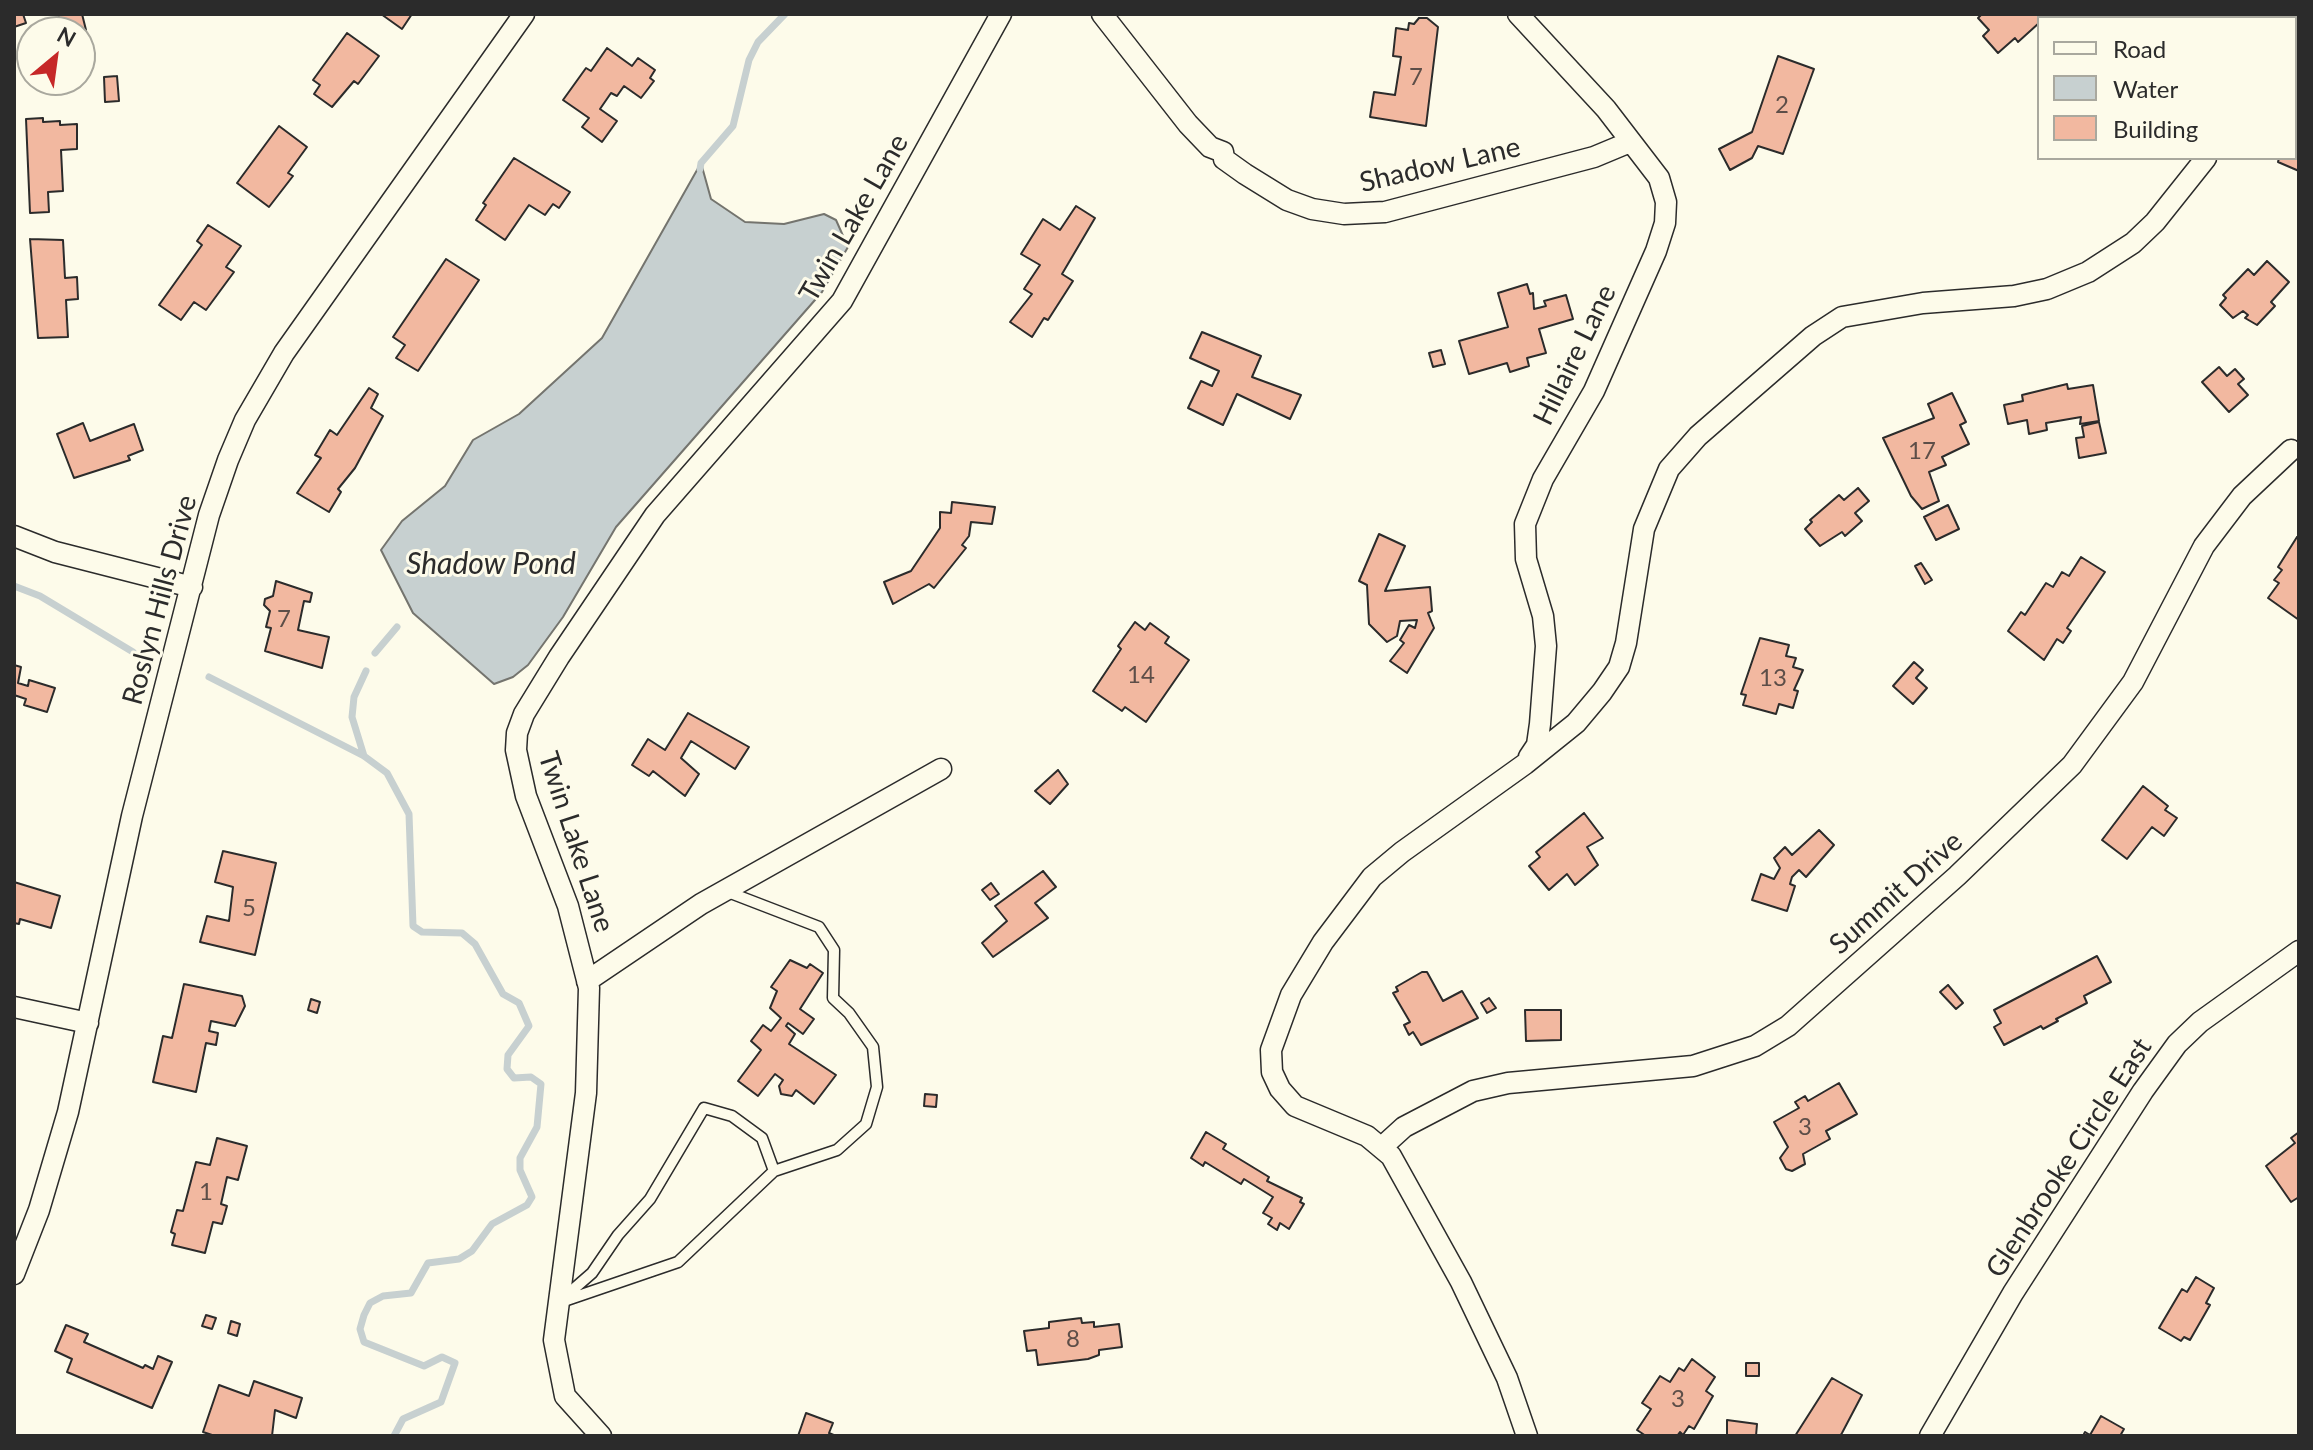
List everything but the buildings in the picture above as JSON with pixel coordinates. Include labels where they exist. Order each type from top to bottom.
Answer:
[{"type":"street","name":"Roslyn Hills Drive","points":[[14,1274],[39,1210],[88,1023],[132,816],[209,515],[245,420],[284,353],[524,14]]},
{"type":"street","name":"Twin Lake Lane","points":[[601,1436],[572,1407],[560,1385],[554,1340],[556,1304],[576,1190],[586,1093],[590,1033],[587,981],[568,906],[526,796],[518,764],[517,733],[524,714],[655,515],[842,301],[1001,14]]},
{"type":"street","name":"Shadow Lane","points":[[1102,14],[1188,124],[1210,147],[1223,152],[1224,159],[1287,200],[1312,209],[1344,214],[1385,212],[1594,157],[1630,142]]},
{"type":"street","name":"Hillaire Lane","points":[[1518,14],[1606,109],[1663,185],[1665,223],[1594,391],[1528,512],[1524,548],[1543,616],[1546,646],[1537,745],[1525,764]]},
{"type":"street","points":[[1527,1436],[1507,1378],[1422,1208],[1382,1147],[1367,1136],[1309,1114],[1288,1099],[1272,1072],[1271,1050],[1276,1028],[1323,942],[1372,877],[1576,723],[1619,667],[1626,643],[1644,529],[1669,469],[1698,436],[1813,336],[1842,317],[1923,303],[2014,296],[2047,289],[2088,272],[2133,243],[2155,222],[2204,160]]},
{"type":"street","name":"Summit Drive","points":[[1382,1147],[1404,1127],[1473,1091],[1508,1083],[1693,1066],[1741,1052],[1788,1026],[1957,876],[2072,765],[2133,682],[2204,546],[2242,496],[2291,450]]},
{"type":"street","points":[[14,536],[55,552],[192,587]]},
{"type":"street","points":[[587,981],[724,891],[941,769]]},
{"type":"street","name":"Glenbrooke Circle East","points":[[1930,1436],[2013,1293],[2143,1091],[2177,1044],[2200,1022],[2299,951]]},
{"type":"street","points":[[14,1007],[88,1023]]},
{"type":"lane","points":[[556,1304],[678,1262],[774,1171],[837,1150],[866,1124],[877,1087],[873,1047],[849,1013],[833,998],[834,950],[819,927],[757,900],[724,891]]},
{"type":"lane","points":[[556,1304],[592,1273],[618,1235],[650,1199],[704,1108],[732,1116],[762,1138],[774,1171]]},
{"type":"water","name":"Shadow Pond","points":[[701,163],[711,199],[745,222],[784,224],[824,214],[836,220],[848,247],[822,292],[616,527],[563,617],[528,665],[513,677],[494,684],[413,613],[381,550],[402,521],[445,486],[473,440],[519,414],[602,338]]},
{"type":"waterway","points":[[700,169],[701,163],[733,126],[749,60],[758,42],[785,14]]},
{"type":"waterway","points":[[14,586],[40,596],[133,652]]},
{"type":"waterway","points":[[375,653],[397,627]]},
{"type":"waterway","points":[[364,756],[352,717],[354,697],[366,671]]},
{"type":"waterway","points":[[209,677],[364,756],[387,773],[409,814],[413,926],[422,932],[462,933],[475,944],[503,994],[519,1003],[529,1026],[508,1055],[507,1069],[514,1078],[531,1077],[541,1084],[537,1127],[520,1158],[520,1170],[532,1197],[527,1205],[492,1224],[472,1251],[459,1259],[428,1263],[411,1293],[383,1296],[370,1303],[364,1315],[360,1329],[364,1342],[424,1366],[442,1357],[455,1363],[441,1402],[403,1419],[394,1436]]}]
